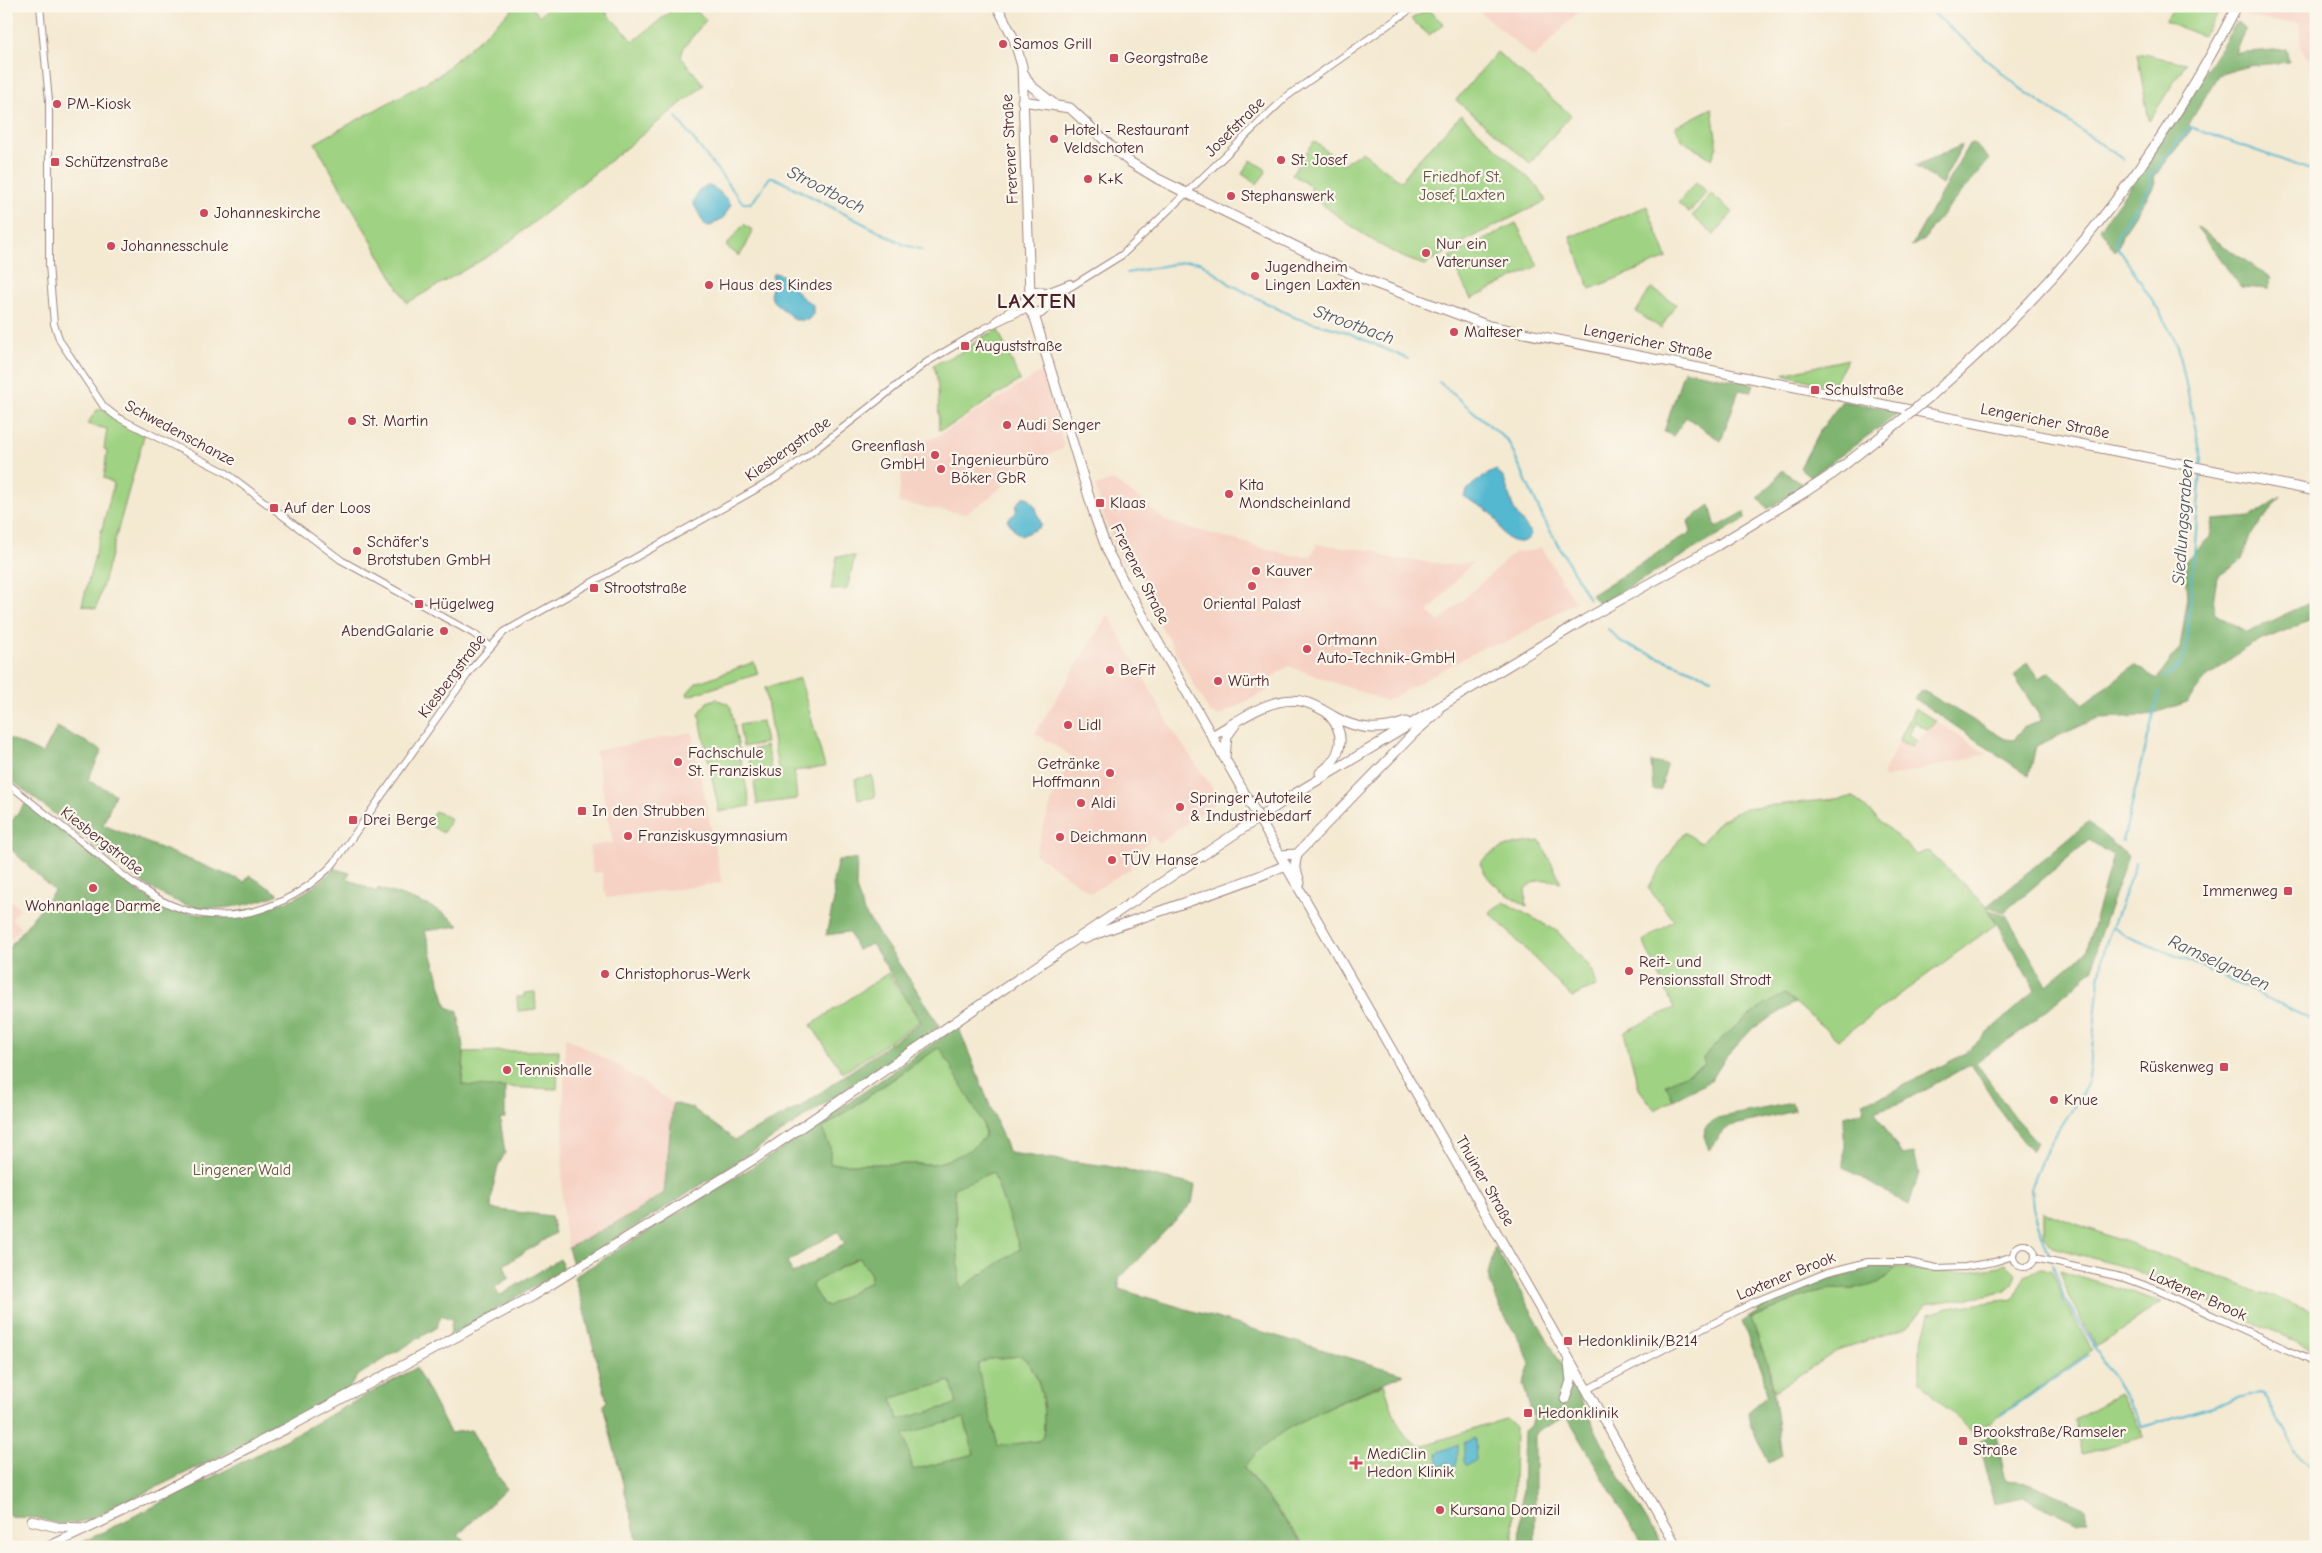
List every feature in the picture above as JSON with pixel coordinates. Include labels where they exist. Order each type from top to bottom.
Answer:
[{"type":"main road","name":"Frerener Straße","points":[[997,6],[1014,39],[1022,66],[1030,258],[1037,296],[1030,311],[1035,318],[1094,513],[1108,552],[1126,586],[1249,801]]},
{"type":"main road","points":[[48,1547],[92,1527],[287,1428],[532,1296],[756,1158],[1065,947],[1293,795],[1584,620],[1718,545],[1834,473],[1908,415],[1962,369],[2028,304],[2090,233],[2145,161],[2181,107],[2226,29],[2237,6]]},
{"type":"main road","points":[[1022,66],[1026,80],[1030,85],[1054,104]]},
{"type":"main road","name":"Lengericher Straße","points":[[1022,102],[1064,106],[1076,112],[1100,138],[1130,162],[1188,193],[1356,276],[1489,326],[2316,491]]},
{"type":"main road","points":[[1030,311],[1042,312],[1046,308],[1037,296]]},
{"type":"main road","name":"Frerener Straße","points":[[1042,312],[1047,358]]},
{"type":"main road","points":[[1301,890],[1295,865],[1297,854],[1414,733],[1460,694]]},
{"type":"main road","points":[[1212,736],[1266,706],[1287,702],[1301,701],[1325,711],[1352,726],[1376,730],[1400,724],[1429,712]]},
{"type":"main road","points":[[1293,795],[1329,766],[1338,756],[1340,746],[1339,730],[1325,711]]},
{"type":"main road","points":[[1225,759],[1227,736],[1238,722]]},
{"type":"main road","name":"Thuiner Straße","points":[[1249,801],[1677,1547]]},
{"type":"main road","points":[[1280,855],[1297,854]]},
{"type":"main road","points":[[1065,947],[1128,921],[1244,882],[1286,865]]},
{"type":"main road","points":[[1564,1400],[1571,1381],[1568,1358]]},
{"type":"main road","points":[[32,1521],[57,1528],[92,1527]]},
{"type":"street","name":"Schwedenschanze","points":[[40,6],[49,101],[49,265],[54,324],[60,341],[104,407],[117,417],[226,472],[341,560],[474,634],[490,646]]},
{"type":"street","name":"Josefstraße","points":[[1037,296],[1083,278],[1122,255],[1288,95],[1415,6]]},
{"type":"street","name":"Kiesbergstraße","points":[[6,782],[143,891],[183,910],[225,915],[267,907],[300,892],[322,875],[334,862],[490,646],[504,632],[787,470],[912,373],[1037,296]]},
{"type":"street","name":"Kiesbergstraße","points":[[985,328],[1021,311],[1030,311]]},
{"type":"street","points":[[2026,1245],[2031,1247],[2035,1258],[2030,1265],[2022,1266],[2014,1260],[2013,1256],[2017,1247],[2026,1245]]},
{"type":"street","name":"Laxtener Brook","points":[[1586,1390],[1754,1302],[1828,1272],[1868,1262],[1908,1262],[1937,1268],[1964,1268],[2013,1256]]},
{"type":"street","name":"Laxtener Brook","points":[[2035,1258],[2125,1278],[2155,1289],[2316,1363]]},
{"type":"shaded area","points":[[1473,6],[1584,6],[1534,58]]},
{"type":"shaded area","points":[[2230,6],[2316,6],[2316,67],[2301,49],[2299,22],[2273,22],[2248,16]]},
{"type":"shaded area","name":"Audi Senger","points":[[1042,371],[1064,444],[1063,449],[1039,458],[985,501],[965,514],[898,503],[904,451],[940,435]]},
{"type":"shaded area","points":[[1113,480],[1143,501],[1165,521],[1290,555],[1311,556],[1317,544],[1377,551],[1384,557],[1452,565],[1473,562],[1428,612],[1439,622],[1515,552],[1532,551],[1541,547],[1575,602],[1504,644],[1486,646],[1386,701],[1288,666],[1271,678],[1272,688],[1219,716],[1210,713],[1153,612],[1146,593],[1146,585],[1137,567],[1128,567],[1122,563],[1106,524],[1095,486]]},
{"type":"shaded area","points":[[1108,614],[1175,734],[1220,799],[1160,843],[1152,836],[1130,862],[1131,868],[1091,893],[1035,854],[1053,797],[1071,756],[1035,733]]},
{"type":"shaded area","points":[[1936,721],[1987,754],[1884,778],[1883,773],[1899,741],[1912,747]]},
{"type":"shaded area","points":[[692,732],[722,883],[606,898],[602,872],[593,873],[589,846],[613,843],[595,751]]},
{"type":"shaded area","points":[[6,896],[20,908],[11,919],[21,928],[6,945]]},
{"type":"shaded area","points":[[565,1037],[617,1065],[673,1103],[664,1193],[629,1216],[568,1248],[564,1226],[562,1191]]},
{"type":"green space","points":[[516,6],[530,6],[539,16],[550,6],[603,6],[608,15],[634,41],[677,6],[686,6],[693,13],[696,10],[706,20],[684,47],[681,57],[704,85],[499,250],[407,303],[315,143],[439,75]]},
{"type":"green space","points":[[2175,6],[2215,6],[2220,11],[2202,36],[2165,21]]},
{"type":"green space","points":[[1428,10],[1444,24],[1429,35],[1411,19]]},
{"type":"green space","points":[[2237,22],[2245,29],[2235,53],[2286,49],[2289,62],[2248,66],[2218,75],[2189,124],[2191,130],[2154,177],[2155,185],[2122,235],[2119,246],[2115,251],[2100,229],[2137,177]]},
{"type":"green space","points":[[1497,52],[1571,115],[1530,163],[1456,100]]},
{"type":"green space","points":[[2137,53],[2186,63],[2149,121]]},
{"type":"green space","points":[[1712,108],[1717,146],[1712,159],[1683,141],[1675,127]]},
{"type":"green space","name":"Friedhof St. Josef, Laxten","points":[[1461,115],[1538,187],[1546,201],[1474,236],[1425,265],[1394,253],[1364,235],[1308,194],[1312,188],[1292,174],[1314,141],[1343,164],[1362,152],[1401,181],[1416,162]]},
{"type":"green space","points":[[1973,143],[1990,159],[1931,228],[1926,238],[1911,247],[1969,144]]},
{"type":"green space","points":[[1962,145],[1942,184],[1915,166]]},
{"type":"green space","points":[[1251,160],[1265,169],[1266,172],[1257,184],[1242,174]]},
{"type":"green space","points":[[1696,182],[1707,192],[1689,213],[1678,203]]},
{"type":"green space","points":[[1711,194],[1733,212],[1714,235],[1692,216]]},
{"type":"green space","points":[[1647,206],[1667,258],[1590,289],[1570,237]]},
{"type":"green space","points":[[1516,223],[1538,266],[1471,299],[1449,257]]},
{"type":"green space","points":[[744,224],[752,230],[746,246],[739,256],[726,246]]},
{"type":"green space","points":[[2196,227],[2271,278],[2269,289],[2241,287]]},
{"type":"green space","points":[[1651,288],[1676,304],[1661,328],[1636,312]]},
{"type":"green space","points":[[998,330],[1020,380],[950,426],[939,430],[938,386],[933,365],[962,352],[982,337]]},
{"type":"green space","points":[[1848,359],[1832,387],[1783,374]]},
{"type":"green space","points":[[1684,370],[1754,384],[1751,392],[1739,390],[1721,441],[1686,417],[1673,436],[1664,432]]},
{"type":"green space","points":[[1842,401],[1902,411],[1811,477],[1800,468],[1819,432]]},
{"type":"green space","points":[[102,409],[145,432],[96,609],[82,605],[114,483],[104,478],[107,450],[104,449],[107,429],[87,424],[97,410]]},
{"type":"green space","points":[[1782,470],[1804,485],[1768,509],[1758,497],[1774,482]]},
{"type":"green space","points":[[2281,497],[2250,536],[2242,560],[2217,577],[2213,603],[2215,614],[2247,632],[2316,600],[2316,618],[2250,645],[2205,679],[2187,702],[2146,716],[2098,718],[2036,746],[2029,776],[1914,698],[1922,690],[2005,739],[2014,740],[2023,728],[2042,720],[2014,676],[2027,662],[2038,678],[2050,672],[2084,704],[2134,665],[2157,679],[2180,648],[2187,603],[2185,561],[2210,537],[2213,520],[2251,517]]},
{"type":"green space","points":[[1710,505],[1716,528],[1744,512],[1745,519],[1599,605],[1591,595],[1691,532],[1688,521]]},
{"type":"green space","points":[[837,556],[855,556],[847,589],[831,590]]},
{"type":"green space","points":[[754,662],[758,674],[688,696],[687,693],[696,683]]},
{"type":"green space","points":[[800,678],[825,767],[794,771],[797,799],[757,804],[754,782],[779,776],[765,688]]},
{"type":"green space","points":[[716,699],[728,704],[731,708],[750,806],[719,812],[699,714],[707,702]]},
{"type":"green space","points":[[1915,708],[1936,721],[1928,730],[1915,722],[1908,734],[1917,741],[1912,747],[1899,741]]},
{"type":"green space","points":[[762,721],[766,743],[743,747],[739,725]]},
{"type":"green space","points":[[57,727],[102,750],[88,780],[115,794],[103,825],[245,882],[249,875],[279,894],[244,905],[207,908],[178,902],[142,883],[6,776],[6,737],[43,754]]},
{"type":"green space","points":[[766,746],[772,771],[753,775],[747,751]]},
{"type":"green space","points":[[1651,762],[1667,765],[1661,790],[1653,790]]},
{"type":"green space","points":[[872,776],[875,797],[858,800],[855,779]]},
{"type":"green space","points":[[1854,797],[1916,854],[1928,851],[1987,906],[1996,924],[1838,1040],[1785,994],[1723,1037],[1703,1058],[1705,1065],[1666,1084],[1673,1100],[1655,1110],[1639,1089],[1624,1032],[1674,1008],[1643,941],[1674,920],[1648,888],[1684,832],[1701,843],[1720,821],[1745,808]]},
{"type":"green space","name":"Lingener Wald","points":[[26,803],[141,894],[171,908],[185,912],[210,915],[224,914],[282,903],[302,894],[335,869],[350,873],[347,878],[376,892],[378,888],[410,899],[433,908],[452,919],[459,926],[425,931],[447,1007],[458,1011],[464,1054],[462,1085],[505,1088],[505,1118],[500,1119],[505,1153],[498,1166],[492,1192],[491,1209],[551,1216],[555,1233],[504,1265],[509,1278],[495,1287],[499,1296],[560,1259],[563,1270],[450,1336],[452,1319],[441,1315],[437,1327],[357,1376],[347,1391],[235,1449],[91,1519],[75,1523],[58,1524],[37,1518],[10,1517],[6,1510],[6,952],[54,891],[6,844],[6,828]]},
{"type":"green space","points":[[435,811],[451,819],[443,833],[428,824]]},
{"type":"green space","points":[[2088,822],[2128,856],[2098,940],[2093,970],[2027,1027],[1976,1062],[2014,1117],[2037,1142],[2031,1151],[2006,1119],[1971,1064],[1902,1102],[1875,1112],[1902,1155],[1914,1153],[1919,1173],[1909,1205],[1844,1168],[1844,1116],[1863,1111],[1864,1101],[1886,1095],[1964,1054],[2035,990],[1989,910],[2006,915],[2047,985],[2086,952],[2113,855],[2089,840],[2004,912],[1987,906]]},
{"type":"green space","points":[[1540,841],[1561,882],[1545,880],[1533,883],[1525,890],[1527,906],[1494,884],[1488,878],[1480,863],[1493,852],[1507,846]]},
{"type":"green space","points":[[857,859],[856,888],[864,912],[931,1011],[939,1026],[712,1178],[573,1264],[568,1248],[629,1216],[664,1193],[673,1103],[692,1108],[735,1140],[800,1107],[921,1022],[872,944],[857,950],[849,932],[826,935],[834,900],[833,881],[838,860]]},
{"type":"green space","points":[[1504,902],[1557,931],[1592,969],[1597,986],[1572,997],[1489,912]]},
{"type":"green space","points":[[888,973],[920,1021],[843,1073],[811,1025]]},
{"type":"green space","points":[[535,992],[536,1009],[518,1011],[517,997],[524,997],[524,993]]},
{"type":"green space","points":[[1785,994],[1795,1003],[1752,1029],[1726,1057],[1711,1081],[1673,1100],[1666,1084],[1705,1065],[1703,1058],[1732,1030],[1761,1008]]},
{"type":"green space","points":[[958,1026],[1009,1153],[1107,1166],[1195,1185],[1192,1203],[1119,1279],[1119,1289],[1404,1374],[1340,1402],[1295,1425],[1258,1452],[1244,1468],[1305,1547],[639,1547],[603,1405],[607,1401],[574,1277],[788,1145]],"holes":[[[938,1048],[942,1051],[983,1123],[985,1136],[962,1154],[934,1164],[830,1164],[830,1147],[822,1128]],[[993,1172],[1020,1249],[960,1289],[954,1188]],[[838,1231],[845,1244],[793,1274],[787,1262]],[[860,1258],[871,1275],[870,1282],[828,1306],[823,1305],[812,1287],[813,1283]],[[1021,1356],[1028,1363],[1034,1372],[1041,1393],[1044,1416],[1043,1437],[1038,1441],[998,1446],[978,1364],[989,1359]],[[951,1381],[957,1404],[898,1420],[892,1398]],[[964,1418],[974,1454],[913,1470],[904,1434]]]},
{"type":"green space","points":[[938,1048],[942,1050],[983,1123],[985,1136],[962,1154],[933,1164],[829,1164],[830,1147],[822,1129]]},
{"type":"green space","points":[[559,1050],[557,1089],[462,1086],[464,1052]]},
{"type":"green space","points":[[1792,1103],[1795,1111],[1730,1126],[1720,1134],[1709,1150],[1704,1136],[1705,1128],[1717,1118]]},
{"type":"green space","points":[[993,1172],[1020,1249],[960,1289],[954,1187]]},
{"type":"green space","points":[[2044,1212],[2316,1313],[2316,1350],[2132,1269],[2052,1247],[2044,1235]]},
{"type":"green space","points":[[1495,1247],[1571,1381],[1615,1469],[1660,1542],[1668,1547],[1643,1547],[1567,1416],[1535,1433],[1535,1547],[1520,1547],[1524,1431],[1530,1426],[1533,1417],[1523,1384],[1530,1364],[1524,1348],[1500,1308],[1490,1283],[1488,1274]]},
{"type":"green space","points":[[858,1258],[868,1267],[871,1281],[828,1306],[823,1306],[812,1287],[813,1283]]},
{"type":"green space","points":[[2006,1264],[2016,1273],[2012,1284],[2005,1292],[1927,1304],[1908,1327],[1840,1349],[1774,1391],[1770,1372],[1751,1318],[1821,1291],[1861,1287],[1879,1282],[1897,1267],[1925,1271],[1965,1272]]},
{"type":"green space","points":[[1873,1266],[1897,1267],[1879,1282],[1861,1287],[1821,1291],[1751,1318],[1770,1372],[1782,1456],[1769,1463],[1750,1425],[1748,1412],[1767,1396],[1763,1373],[1742,1322],[1758,1312],[1758,1307],[1800,1287],[1829,1276]]},
{"type":"green space","points":[[2042,1268],[2052,1271],[2064,1301],[2092,1350],[1973,1434],[1919,1381],[1919,1355],[1930,1314],[1948,1308],[2013,1299],[2025,1275]]},
{"type":"green space","points":[[2060,1270],[2162,1302],[2096,1347],[2069,1297]]},
{"type":"green space","points":[[1021,1356],[1034,1373],[1041,1394],[1044,1416],[1043,1437],[1038,1441],[998,1446],[978,1364],[989,1359]]},
{"type":"green space","points":[[416,1368],[450,1433],[471,1430],[506,1489],[458,1535],[472,1547],[73,1547],[268,1449]]},
{"type":"green space","points":[[951,1381],[957,1404],[898,1420],[892,1398]]},
{"type":"green space","points":[[1384,1384],[1396,1420],[1406,1436],[1421,1446],[1506,1419],[1515,1427],[1513,1547],[1306,1547],[1244,1467],[1272,1439],[1289,1428],[1327,1408]]},
{"type":"green space","points":[[2119,1395],[2141,1429],[2143,1437],[2083,1454],[2074,1419]]},
{"type":"green space","points":[[964,1418],[974,1454],[913,1470],[903,1434]]},
{"type":"green space","points":[[1995,1430],[2006,1481],[2028,1483],[2086,1509],[2088,1522],[2080,1522],[2024,1498],[1995,1504],[1979,1441]]},
{"type":"water","points":[[706,186],[716,189],[731,204],[724,217],[711,226],[705,225],[693,203],[699,190]]},
{"type":"water","points":[[774,273],[786,278],[801,296],[813,305],[813,314],[808,320],[795,320],[773,301],[770,294],[774,282],[772,276]]},
{"type":"water","points":[[1497,470],[1504,479],[1514,510],[1531,534],[1525,541],[1519,542],[1508,539],[1491,513],[1464,497],[1472,485]]},
{"type":"water","points":[[1023,497],[1028,497],[1036,508],[1041,524],[1040,527],[1021,536],[1007,520],[1016,513],[1017,504]]},
{"type":"water","points":[[1475,1438],[1476,1460],[1467,1466],[1464,1462],[1464,1443]]},
{"type":"water","points":[[1458,1444],[1456,1465],[1452,1467],[1447,1463],[1442,1467],[1438,1466],[1437,1453]]},
{"type":"waterway","points":[[1925,6],[2020,88],[2124,160]]},
{"type":"waterway","name":"Strootbach","points":[[676,117],[743,203],[750,203],[754,200],[770,177],[773,177],[905,245],[922,250]]},
{"type":"waterway","name":"Siedlungsgraben","points":[[2201,465],[2202,460],[2178,346],[2158,309],[2117,246],[2117,235],[2152,184],[2149,178],[2190,127],[2316,172]]},
{"type":"waterway","name":"Strootbach","points":[[1127,273],[1189,261],[1200,262],[1230,284],[1296,318],[1344,331],[1408,359]]},
{"type":"waterway","name":"Strootbach","points":[[1439,382],[1508,441],[1543,518],[1589,599]]},
{"type":"waterway","name":"Siedlungsgraben","points":[[2164,678],[2181,664],[2186,653],[2201,470]]},
{"type":"waterway","name":"Strootbach","points":[[1608,629],[1622,643],[1711,678]]},
{"type":"waterway","points":[[2123,841],[2159,692]]},
{"type":"waterway","points":[[2051,1260],[2033,1209],[2031,1188],[2048,1147],[2083,1092],[2089,1079],[2099,980],[2105,946],[2136,863]]},
{"type":"waterway","name":"Ramselgraben","points":[[2112,927],[2126,936],[2199,965],[2316,1022]]},
{"type":"waterway","points":[[2053,1265],[2064,1297],[2142,1426],[2259,1393],[2263,1394],[2300,1458],[2316,1470]]},
{"type":"waterway","points":[[2002,1415],[2088,1355]]},
{"type":"place","name":"Samos Grill","points":[[1003,44]]},
{"type":"place","name":"Georgstraße","points":[[1114,58]]},
{"type":"place","name":"PM-Kiosk","points":[[57,104]]},
{"type":"place","name":"Hotel - Restaurant Veldschoten","points":[[1054,139]]},
{"type":"place","name":"St. Josef","points":[[1281,160]]},
{"type":"place","name":"Schützenstraße","points":[[55,162]]},
{"type":"place","name":"K+K","points":[[1088,179]]},
{"type":"place","name":"Stephanswerk","points":[[1231,196]]},
{"type":"place","name":"Johanneskirche","points":[[204,213]]},
{"type":"place","name":"Johannesschule","points":[[111,246]]},
{"type":"place","name":"Nur ein Vaterunser","points":[[1426,253]]},
{"type":"place","name":"Jugendheim Lingen Laxten","points":[[1255,276]]},
{"type":"place","name":"Haus des Kindes","points":[[709,285]]},
{"type":"place","name":"Malteser","points":[[1454,332]]},
{"type":"place","name":"Auguststraße","points":[[965,346]]},
{"type":"place","name":"Schulstraße","points":[[1815,390]]},
{"type":"place","name":"St. Martin","points":[[352,421]]},
{"type":"place","name":"Audi Senger","points":[[1007,425]]},
{"type":"place","name":"Greenflash GmbH","points":[[935,455]]},
{"type":"place","name":"Ingenieurbüro Böker GbR","points":[[941,469]]},
{"type":"place","name":"Kita Mondscheinland","points":[[1229,494]]},
{"type":"place","name":"Klaas","points":[[1100,503]]},
{"type":"place","name":"Auf der Loos","points":[[274,508]]},
{"type":"place","name":"Schäfer's Brotstuben GmbH","points":[[357,551]]},
{"type":"place","name":"Kauver","points":[[1256,571]]},
{"type":"place","name":"Oriental Palast","points":[[1252,586]]},
{"type":"place","name":"Strootstraße","points":[[594,588]]},
{"type":"place","name":"Hügelweg","points":[[419,604]]},
{"type":"place","name":"AbendGalarie","points":[[444,631]]},
{"type":"place","name":"Ortmann Auto-Technik-GmbH","points":[[1307,649]]},
{"type":"place","name":"BeFit","points":[[1110,670]]},
{"type":"place","name":"Würth","points":[[1218,681]]},
{"type":"place","name":"Lidl","points":[[1068,725]]},
{"type":"place","name":"Fachschule St. Franziskus","points":[[678,762]]},
{"type":"place","name":"Getränke Hoffmann","points":[[1110,773]]},
{"type":"place","name":"Aldi","points":[[1081,803]]},
{"type":"place","name":"Springer Autoteile & Industriebedarf","points":[[1180,807]]},
{"type":"place","name":"In den Strubben","points":[[582,811]]},
{"type":"place","name":"Drei Berge","points":[[353,820]]},
{"type":"place","name":"Franziskusgymnasium","points":[[628,836]]},
{"type":"place","name":"Deichmann","points":[[1060,837]]},
{"type":"place","name":"TÜV Hanse","points":[[1112,860]]},
{"type":"place","name":"Wohnanlage Darme","points":[[93,888]]},
{"type":"place","name":"Immenweg","points":[[2288,891]]},
{"type":"place","name":"Reit- und Pensionsstall Strodt","points":[[1629,971]]},
{"type":"place","name":"Christophorus-Werk","points":[[605,974]]},
{"type":"place","name":"Rüskenweg","points":[[2224,1067]]},
{"type":"place","name":"Tennishalle","points":[[507,1070]]},
{"type":"place","name":"Knue","points":[[2054,1100]]},
{"type":"place","name":"Hedonklinik/B214","points":[[1568,1341]]},
{"type":"place","name":"Hedonklinik","points":[[1528,1413]]},
{"type":"place","name":"Brookstraße/Ramseler Straße","points":[[1963,1441]]},
{"type":"place","name":"MediClin Hedon Klinik","points":[[1356,1463]]},
{"type":"place","name":"Kursana Domizil","points":[[1440,1510]]},
{"type":"district","name":"LAXTEN","points":[[1037,301]]}]
